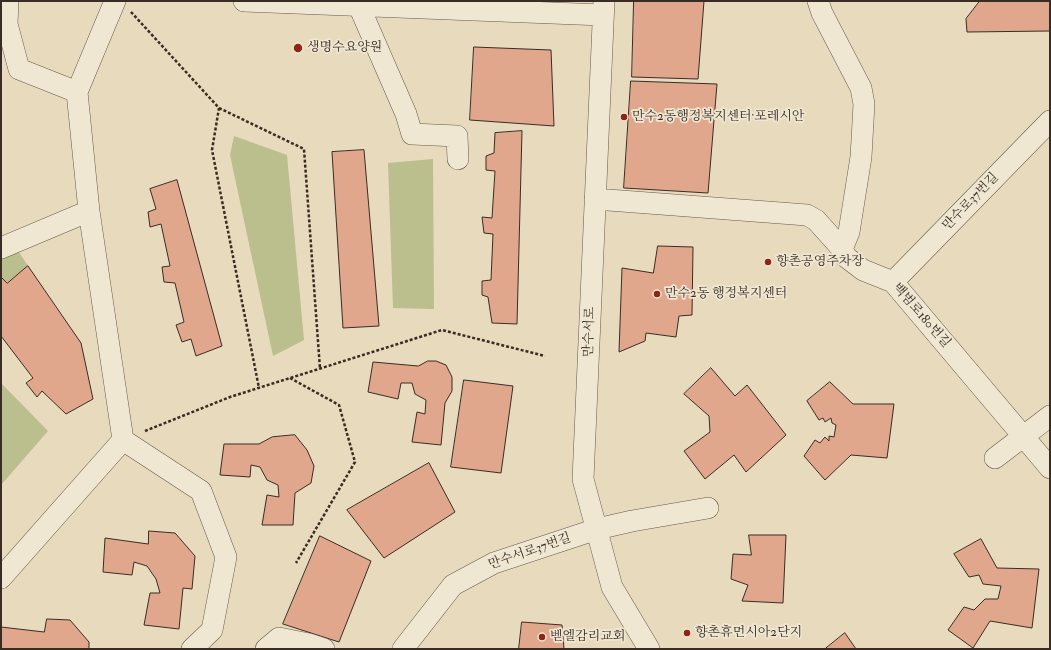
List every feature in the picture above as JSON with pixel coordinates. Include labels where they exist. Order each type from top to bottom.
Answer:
[{"type":"street","points":[[8,1],[7,24],[19,70],[77,92]]},
{"type":"street","points":[[244,1],[603,8]]},
{"type":"street","points":[[818,1],[822,13],[861,88],[864,104],[861,157],[849,232],[842,249]]},
{"type":"street","points":[[360,3],[406,114],[412,134],[457,136],[458,159]]},
{"type":"street","points":[[121,4],[77,92],[89,211],[123,440],[201,491],[226,558],[212,630],[192,649]]},
{"type":"street","name":"만수서로","points":[[603,8],[583,479],[612,587],[649,649]]},
{"type":"street","name":"만수로37번길","points":[[893,282],[1050,121]]},
{"type":"street","name":"백범로180번길","points":[[595,198],[807,214],[816,220],[842,249],[846,257],[863,270],[893,282],[1050,468]]},
{"type":"street","points":[[1,248],[89,211]]},
{"type":"street","points":[[995,458],[1050,416]]},
{"type":"street","points":[[1,578],[123,440]]},
{"type":"street","name":"만수서로37번길","points":[[403,649],[453,585],[494,563],[596,530],[632,521],[708,508]]},
{"type":"street","points":[[266,649],[279,638],[309,644],[324,649]]},
{"type":"path","points":[[121,4],[219,108],[304,149],[320,369]]},
{"type":"path","points":[[219,108],[212,150],[259,388]]},
{"type":"path","points":[[123,440],[230,397],[442,330],[545,356]]},
{"type":"path","points":[[290,378],[339,406],[355,462],[296,563]]},
{"type":"green space","points":[[234,136],[287,155],[304,340],[273,356],[230,155]]},
{"type":"green space","points":[[433,159],[434,309],[393,308],[388,163]]},
{"type":"green space","points":[[13,243],[28,266],[7,283],[1,277],[1,254]]},
{"type":"green space","points":[[1,383],[48,431],[1,485]]},
{"type":"building","points":[[634,1],[704,1],[698,79],[632,77]]},
{"type":"building","points":[[980,1],[1050,1],[1050,31],[967,32],[966,19]]},
{"type":"building","points":[[474,47],[551,50],[554,126],[470,120]]},
{"type":"building","points":[[631,81],[717,84],[708,193],[624,188]]},
{"type":"building","points":[[522,131],[517,324],[492,323],[488,297],[482,295],[482,281],[491,280],[493,234],[484,233],[482,217],[492,218],[495,171],[486,170],[486,156],[494,153],[495,133]]},
{"type":"building","points":[[364,150],[379,326],[343,328],[332,152]]},
{"type":"building","points":[[177,180],[222,346],[196,356],[191,339],[182,342],[176,325],[184,322],[175,283],[164,282],[162,267],[170,266],[161,224],[150,227],[148,212],[156,209],[150,189]]},
{"type":"building","name":"만수2동 행정복지센터","points":[[658,246],[693,247],[692,315],[679,316],[676,337],[646,333],[645,341],[619,352],[622,268],[653,273]]},
{"type":"building","points":[[28,266],[81,343],[93,399],[66,414],[42,391],[37,397],[26,383],[33,378],[1,336],[1,277],[7,283]]},
{"type":"building","points":[[428,361],[436,361],[446,365],[452,377],[452,391],[445,403],[441,445],[412,442],[417,412],[425,414],[426,400],[415,394],[412,383],[401,383],[398,399],[368,392],[373,362],[418,366]]},
{"type":"building","points":[[711,368],[735,396],[747,385],[786,435],[746,472],[734,455],[705,479],[684,451],[710,432],[709,416],[684,394]]},
{"type":"building","points":[[464,380],[513,386],[501,473],[451,467]]},
{"type":"building","points":[[830,382],[853,404],[894,404],[887,458],[851,455],[825,480],[804,456],[815,440],[820,443],[825,437],[829,441],[829,436],[834,437],[836,425],[832,423],[831,418],[825,422],[823,418],[819,420],[807,401]]},
{"type":"building","points":[[295,435],[307,450],[314,466],[311,483],[295,493],[293,525],[262,525],[267,495],[279,497],[278,485],[267,480],[260,467],[251,465],[250,477],[220,475],[224,444],[259,444],[272,437]]},
{"type":"building","points":[[429,463],[455,512],[384,558],[347,510]]},
{"type":"building","points":[[149,531],[175,533],[195,556],[192,589],[183,588],[179,629],[144,625],[150,593],[160,593],[156,579],[147,566],[134,562],[132,575],[103,572],[105,538],[148,544]]},
{"type":"building","points":[[749,535],[786,535],[783,603],[742,601],[748,585],[731,579],[733,554],[751,555]]},
{"type":"building","points":[[320,536],[371,561],[339,642],[283,624]]},
{"type":"building","points":[[981,539],[997,568],[1039,569],[1032,628],[990,621],[973,648],[948,630],[964,607],[974,610],[985,599],[998,599],[1001,586],[983,584],[979,575],[969,577],[954,554]]},
{"type":"building","points":[[47,619],[70,620],[89,642],[89,649],[1,649],[1,627],[44,632]]},
{"type":"building","name":"벧엘감리교회","points":[[522,622],[562,625],[564,649],[519,649]]},
{"type":"building","points":[[845,633],[856,649],[825,649]]},
{"type":"place","name":"생명수요양원","points":[[298,48]]},
{"type":"place","name":"만수2동행정복지센터·포레시안","points":[[624,117]]},
{"type":"place","name":"향촌공영주차장","points":[[768,262]]},
{"type":"place","name":"만수2동 행정복지센터","points":[[657,294]]},
{"type":"place","name":"향촌휴먼시아2단지","points":[[687,633]]},
{"type":"place","name":"벧엘감리교회","points":[[542,637]]}]
